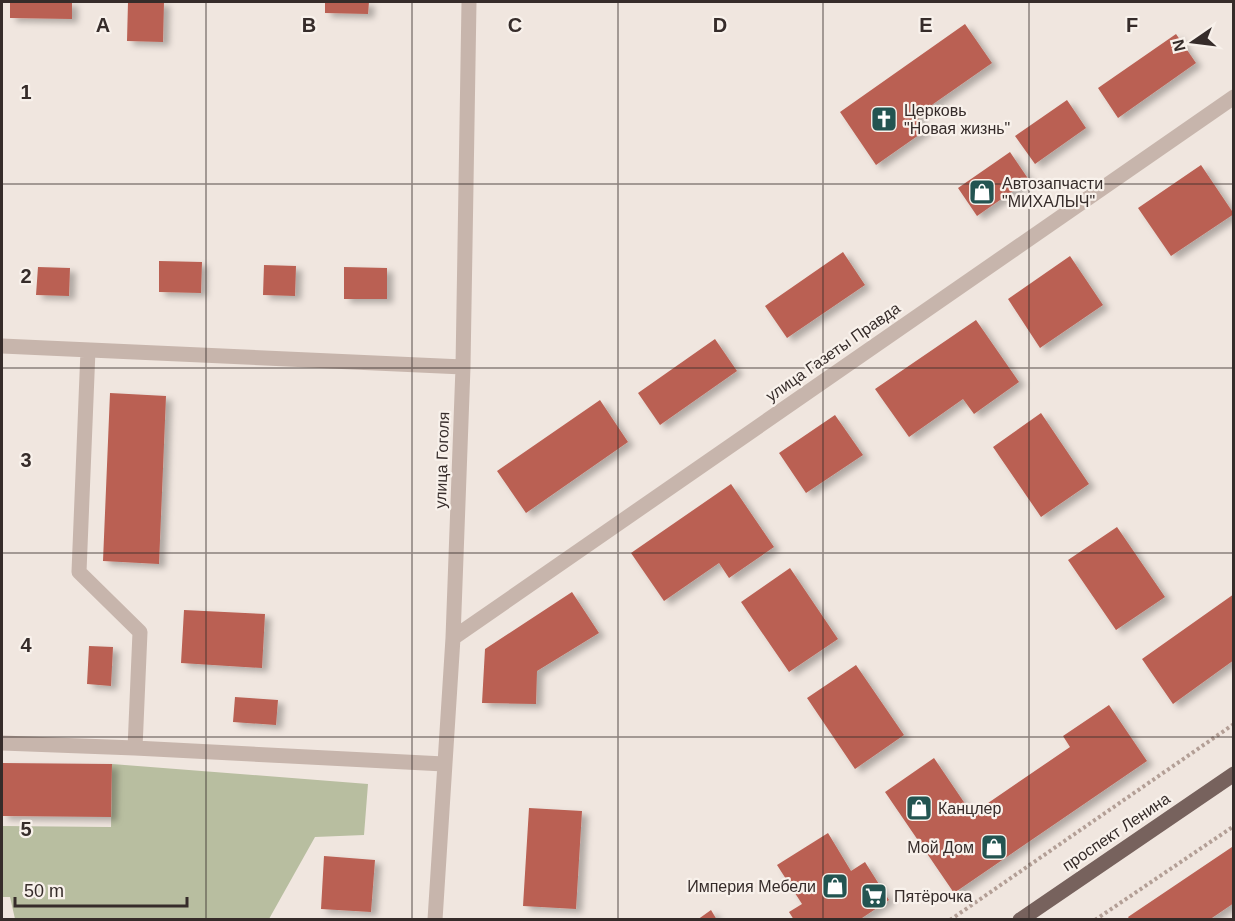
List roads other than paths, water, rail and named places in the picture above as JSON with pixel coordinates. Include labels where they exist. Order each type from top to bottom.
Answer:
[{"type":"main road","name":"проспект Ленина","points":[[1020,920],[1233,774]]},
{"type":"street","name":"улица Гоголя","points":[[435,920],[453,638],[463,367],[469,2]]},
{"type":"street","name":"улица Газеты Правда","points":[[453,638],[1233,96]]},
{"type":"street","points":[[2,346],[463,367]]},
{"type":"street","points":[[88,350],[79,572],[140,633],[135,748]]},
{"type":"street","points":[[2,743],[444,765]]},
{"type":"place","name":"Церковь \"Новая жизнь\"","points":[[884,119]]},
{"type":"place","name":"Автозапчасти \"МИХАЛЫЧ\"","points":[[982,192]]},
{"type":"place","name":"Канцлер","points":[[919,808]]},
{"type":"place","name":"Мой Дом","points":[[994,847]]},
{"type":"place","name":"Империя Мебели","points":[[835,886]]},
{"type":"place","name":"Пятёрочка","points":[[874,896]]}]
